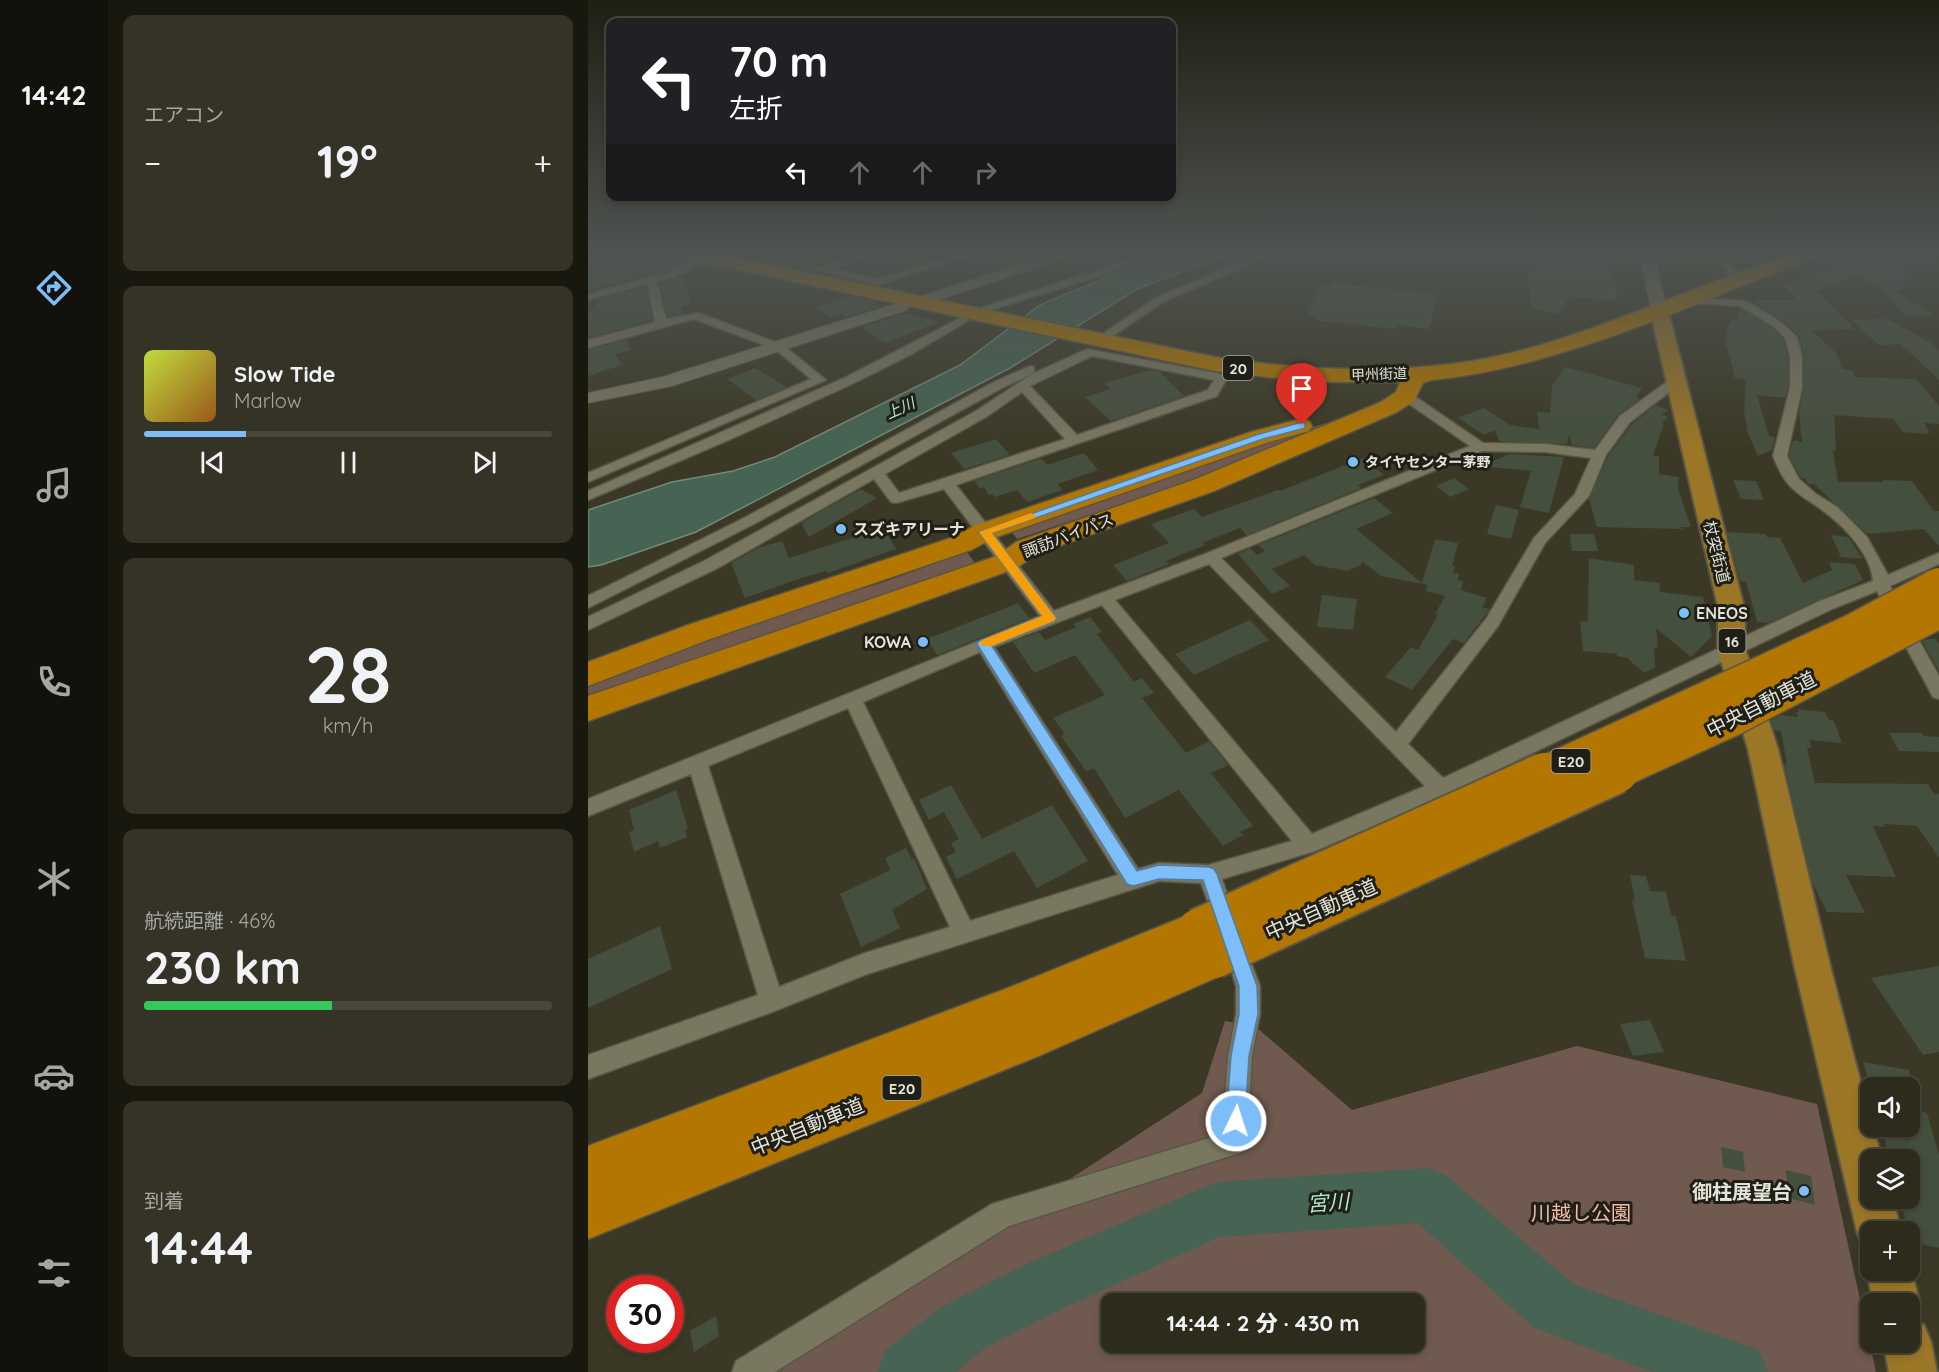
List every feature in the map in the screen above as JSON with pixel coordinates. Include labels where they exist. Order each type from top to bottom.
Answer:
[{"type":"highway","name":"甲州街道","points":[[1007,318],[1097,340],[1248,369],[1309,374],[1383,375],[1476,367],[1546,350],[1635,318]]},
{"type":"highway","name":"諏訪バイパス","points":[[588,709],[1007,562],[1026,548],[1205,485],[1362,419],[1406,396],[1413,380],[1430,372]]},
{"type":"highway","name":"諏訪バイパス","points":[[588,674],[699,632],[961,544],[984,532],[1260,437],[1368,406],[1389,390],[1383,375]]},
{"type":"highway","name":"中央自動車道","points":[[588,1214],[1024,1039],[1206,943],[1851,631],[1939,584]]},
{"type":"highway","name":"中央自動車道","points":[[588,1171],[1014,1006],[1206,943],[1732,720],[1939,612]]},
{"type":"main road","name":"杖突街道","points":[[1672,318],[1676,381],[1731,607],[1732,651],[1763,749],[1813,969],[1860,1155]]},
{"type":"main road","points":[[1909,1353],[1913,1372]]},
{"type":"street","points":[[660,318],[661,324]]},
{"type":"street","points":[[588,344],[684,318]]},
{"type":"street","points":[[588,478],[820,380],[779,347],[703,318]]},
{"type":"street","points":[[588,398],[666,382],[867,318]]},
{"type":"street","points":[[588,603],[749,521],[998,385],[1097,340],[1131,318]]},
{"type":"street","points":[[1767,318],[1791,337],[1796,356],[1796,388],[1780,456],[1793,481],[1811,497],[1832,510],[1862,540],[1880,571],[1881,584],[1939,692]]},
{"type":"street","points":[[588,496],[885,364],[921,346],[963,320]]},
{"type":"street","points":[[588,624],[710,565],[981,414],[1036,377],[1091,352],[1221,378],[1213,393],[896,499],[877,473]]},
{"type":"street","points":[[1398,745],[1492,622],[1539,541],[1582,496],[1599,455],[1625,419],[1676,381]]},
{"type":"street","points":[[1023,386],[1075,441]]},
{"type":"street","points":[[1406,396],[1480,447]]},
{"type":"street","points":[[588,808],[984,644],[1211,556],[1480,447],[1545,448],[1599,455]]},
{"type":"street","points":[[947,483],[1050,618]]},
{"type":"street","points":[[1211,556],[1440,788]]},
{"type":"street","points":[[588,1067],[865,964],[1133,879],[1159,872],[1209,874],[1308,846],[1440,788],[1826,605],[1939,558]]},
{"type":"street","points":[[1104,597],[1308,846]]},
{"type":"street","points":[[984,644],[1133,879]]},
{"type":"street","points":[[852,698],[964,933]]},
{"type":"street","points":[[697,762],[772,1000]]},
{"type":"street","points":[[747,1372],[1002,1214],[1234,1143],[1240,1056],[1248,1014],[1248,986],[1209,874]]},
{"type":"green space","points":[[1351,416],[1242,464],[1017,539],[1008,527],[1260,442]]},
{"type":"green space","points":[[967,552],[977,566],[588,701],[588,680],[695,640],[884,582]]},
{"type":"green space","name":"川越し公園","points":[[1225,1021],[1256,1027],[1352,1110],[1577,1046],[1817,1104],[1860,1299],[1860,1353],[1872,1353],[1876,1372],[773,1372],[1202,1093]]},
{"type":"water","name":"上川","points":[[1023,318],[1090,318],[1010,368],[696,532],[601,565],[588,567],[588,510],[672,482],[733,471],[775,457],[960,365]]},
{"type":"building","points":[[588,318],[652,318],[652,320],[588,338]]},
{"type":"building","points":[[890,318],[924,318],[939,322],[885,343],[862,327]]},
{"type":"building","points":[[1315,318],[1432,318],[1429,329],[1397,325],[1395,329],[1314,320]]},
{"type":"building","points":[[1756,318],[1773,329],[1783,339],[1788,356],[1788,388],[1785,398],[1757,395],[1769,436],[1775,437],[1772,450],[1758,456],[1746,429],[1748,430],[1744,412],[1746,380],[1735,378],[1725,339],[1730,321]]},
{"type":"building","points":[[1778,318],[1844,318],[1855,329],[1811,330],[1837,354],[1842,369],[1853,370],[1855,377],[1916,379],[1939,406],[1939,424],[1924,423],[1930,433],[1927,432],[1928,434],[1903,432],[1894,419],[1834,415],[1836,451],[1833,451],[1838,482],[1912,481],[1934,511],[1939,511],[1939,546],[1924,529],[1867,534],[1814,484],[1808,484],[1805,478],[1801,478],[1789,456],[1793,440],[1802,442],[1799,412],[1804,388],[1804,355],[1799,335]]},
{"type":"building","points":[[1888,319],[1933,344],[1939,350],[1939,380],[1901,344],[1879,345],[1852,320]]},
{"type":"building","points":[[625,340],[632,350],[615,354],[622,365],[588,376],[588,350]]},
{"type":"building","points":[[1565,367],[1642,388],[1636,397],[1640,399],[1618,415],[1594,448],[1572,445],[1569,435],[1567,444],[1499,441],[1495,430],[1484,435],[1458,418],[1484,408],[1510,425],[1539,429],[1537,412],[1550,413],[1552,386]]},
{"type":"building","points":[[755,368],[787,387],[756,400],[727,379]]},
{"type":"building","points":[[1150,370],[1159,371],[1184,396],[1111,421],[1085,397],[1110,389],[1104,383]]},
{"type":"building","points":[[1656,405],[1668,410],[1662,415],[1668,417],[1661,423],[1664,423],[1653,456],[1659,456],[1659,474],[1679,477],[1678,488],[1691,527],[1681,527],[1683,529],[1597,527],[1589,499],[1608,456],[1632,424]]},
{"type":"building","points":[[996,439],[1010,455],[964,469],[951,453]]},
{"type":"building","points":[[1084,453],[1098,470],[1058,484],[1062,490],[1027,502],[1017,490],[995,497],[992,494],[989,495],[984,487],[980,489],[974,481],[1033,461],[1042,459],[1047,465]]},
{"type":"building","points":[[1510,454],[1564,457],[1549,513],[1520,507],[1531,471],[1481,466]]},
{"type":"building","points":[[1363,458],[1384,475],[1358,485],[1361,488],[1247,535],[1240,528],[1202,543],[1205,545],[1166,561],[1169,564],[1127,581],[1113,565],[1169,543],[1151,524],[1194,509],[1202,517],[1280,491]]},
{"type":"building","points":[[1454,478],[1469,489],[1450,497],[1436,486]]},
{"type":"building","points":[[1733,480],[1756,481],[1764,500],[1741,499]]},
{"type":"building","points":[[861,489],[877,498],[809,537],[801,523]]},
{"type":"building","points":[[1374,498],[1393,513],[1356,529],[1422,583],[1435,539],[1458,543],[1452,566],[1455,567],[1453,573],[1459,573],[1458,580],[1463,581],[1461,590],[1487,598],[1482,607],[1490,609],[1464,643],[1453,639],[1412,690],[1385,677],[1411,647],[1418,650],[1438,615],[1435,614],[1445,596],[1426,591],[1428,585],[1381,576],[1362,561],[1361,565],[1348,571],[1315,565],[1304,555],[1272,569],[1290,586],[1272,594],[1238,554],[1250,548],[1257,555],[1265,551],[1258,545]]},
{"type":"building","points":[[1496,505],[1519,510],[1511,539],[1487,534]]},
{"type":"building","points":[[883,528],[896,549],[828,573],[826,571],[801,578],[745,598],[731,563],[758,548],[782,541],[789,558]]},
{"type":"building","points":[[1727,532],[1766,534],[1767,537],[1780,538],[1803,583],[1832,570],[1829,562],[1855,564],[1863,580],[1768,623],[1757,622],[1746,582],[1740,581]]},
{"type":"building","points":[[1570,534],[1594,534],[1598,551],[1572,551]]},
{"type":"building","points":[[1831,535],[1848,537],[1863,559],[1841,557]]},
{"type":"building","points":[[1589,558],[1634,565],[1634,580],[1659,583],[1660,592],[1703,597],[1712,636],[1691,657],[1656,628],[1658,648],[1654,648],[1655,667],[1644,673],[1627,658],[1617,656],[1617,654],[1583,651],[1580,621],[1588,622]]},
{"type":"building","points":[[1322,595],[1357,599],[1353,630],[1317,627]]},
{"type":"building","points":[[1018,603],[1029,618],[937,655],[927,639]]},
{"type":"building","points":[[1090,617],[1102,632],[1097,634],[1134,682],[1142,678],[1154,693],[1142,698],[1186,753],[1209,741],[1228,765],[1211,773],[1253,826],[1240,832],[1243,835],[1223,846],[1179,790],[1125,818],[1094,768],[1086,771],[1061,736],[1065,734],[1053,718],[1105,695],[1075,655],[1034,673],[1013,642],[1039,632],[1045,640],[1076,627],[1073,624]]},
{"type":"building","points":[[1250,620],[1269,640],[1194,675],[1175,654]]},
{"type":"building","points":[[1936,639],[1939,644],[1939,671],[1922,641]]},
{"type":"building","points":[[1798,709],[1825,712],[1829,720],[1834,721],[1842,743],[1809,740],[1812,748],[1807,748],[1815,783],[1928,784],[1934,794],[1939,794],[1939,858],[1917,826],[1884,824],[1885,827],[1873,826],[1896,877],[1846,875],[1865,913],[1827,912],[1812,882],[1784,764],[1787,765],[1781,731],[1774,730],[1771,720],[1781,715],[1798,717],[1796,712],[1799,712]]},
{"type":"building","points":[[1889,733],[1922,733],[1924,736],[1939,737],[1939,752],[1899,751]]},
{"type":"building","points":[[951,785],[982,839],[1052,805],[1088,861],[1037,888],[1014,851],[957,879],[946,857],[956,852],[951,843],[959,839],[944,812],[929,820],[919,800]]},
{"type":"building","points":[[676,790],[688,828],[685,830],[687,837],[660,848],[658,841],[634,852],[629,832],[634,830],[629,810]]},
{"type":"building","points":[[906,848],[912,860],[914,858],[927,889],[892,910],[900,928],[861,947],[840,894],[890,870],[885,858]]},
{"type":"building","points":[[1630,875],[1646,876],[1650,891],[1666,892],[1671,915],[1676,916],[1686,961],[1645,958],[1632,900],[1635,901]]},
{"type":"building","points":[[660,926],[672,969],[588,1008],[588,959]]},
{"type":"building","points":[[1939,966],[1939,1052],[1923,1055],[1871,978]]},
{"type":"building","points":[[1650,1020],[1664,1052],[1633,1056],[1620,1024]]},
{"type":"building","points":[[1863,1062],[1909,1070],[1911,1077],[1867,1077]]},
{"type":"building","points":[[1920,1111],[1927,1113],[1939,1155],[1939,1248],[1920,1244],[1920,1221],[1906,1221],[1903,1209],[1920,1209],[1920,1149],[1887,1149],[1884,1137],[1910,1140],[1910,1137],[1920,1137]]},
{"type":"building","points":[[1721,1147],[1743,1152],[1745,1172],[1723,1167]]},
{"type":"building","points":[[1786,1170],[1811,1176],[1815,1205],[1789,1198]]},
{"type":"building","points":[[716,1316],[719,1336],[694,1352],[690,1331]]},
{"type":"waterway","name":"宮川","points":[[908,1372],[964,1327],[1045,1286],[1217,1210],[1428,1195],[1555,1307],[1737,1372]]},
{"type":"slow traffic","points":[[987,643],[1050,618],[984,532],[1031,516]]},
{"type":"place","name":"タイヤセンター茅野","points":[[1353,462]]},
{"type":"place","name":"スズキアリーナ","points":[[841,529]]},
{"type":"place","name":"ENEOS","points":[[1684,613]]},
{"type":"place","name":"KOWA","points":[[923,642]]},
{"type":"place","name":"御柱展望台","points":[[1804,1191]]},
{"type":"route","points":[[1236,1121],[1240,1056],[1248,1014],[1248,986],[1209,874],[1159,872],[1133,879],[984,644],[1050,618],[984,532],[1260,437],[1302,425]]}]
